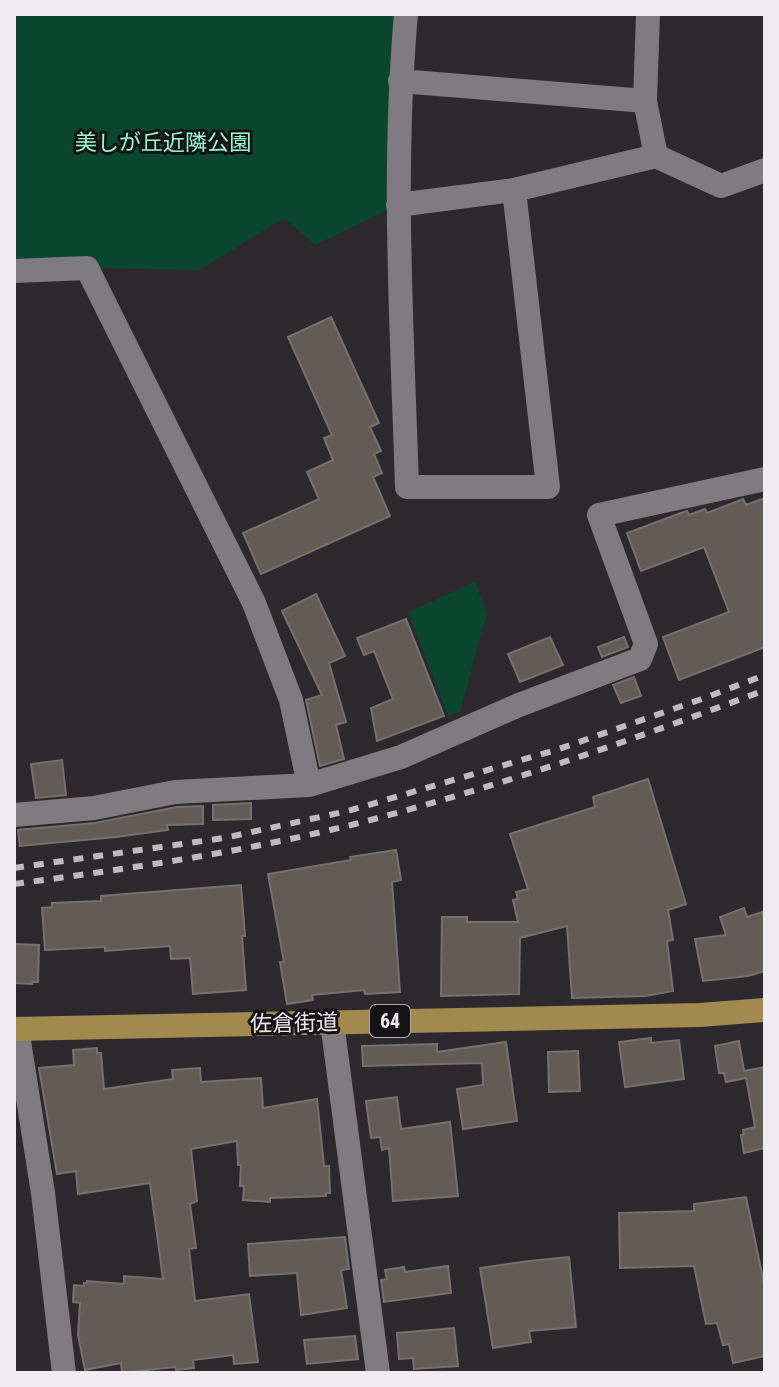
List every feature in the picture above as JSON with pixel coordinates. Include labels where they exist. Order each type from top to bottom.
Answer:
[{"type":"main road","name":"佐倉街道","points":[[16,1029],[700,1015],[765,1010]]},
{"type":"street","points":[[406,14],[400,81],[398,205],[407,487],[548,487],[514,190]]},
{"type":"street","points":[[648,14],[645,101],[656,156]]},
{"type":"street","points":[[400,81],[645,101]]},
{"type":"street","points":[[398,205],[514,190],[656,156],[721,186],[765,170]]},
{"type":"street","points":[[14,271],[87,268],[254,603],[291,700],[309,785]]},
{"type":"street","points":[[14,815],[94,808],[175,792],[309,785],[401,757],[519,705],[640,659],[646,644],[599,515],[765,479]]},
{"type":"street","points":[[332,1022],[378,1373]]},
{"type":"street","points":[[16,1029],[43,1193],[64,1373]]},
{"type":"green space","name":"美しが丘近隣公園","points":[[14,14],[406,14],[398,205],[315,245],[284,218],[200,270],[87,268],[14,271]]},
{"type":"green space","points":[[475,582],[487,613],[460,712],[448,716],[408,612]]},
{"type":"building","points":[[331,317],[379,423],[370,427],[381,451],[374,454],[382,473],[373,477],[390,516],[261,574],[243,533],[319,499],[307,472],[333,460],[324,438],[332,435],[288,337]]},
{"type":"building","points":[[765,498],[765,647],[679,680],[663,637],[729,612],[704,547],[641,571],[627,533],[687,511],[689,515],[705,509],[707,513],[743,499],[746,505]]},
{"type":"building","points":[[316,594],[345,656],[329,663],[346,722],[336,725],[344,759],[320,766],[306,700],[322,695],[282,611]]},
{"type":"building","points":[[406,619],[444,716],[377,741],[371,708],[393,699],[374,651],[364,655],[357,638]]},
{"type":"building","points":[[550,637],[563,665],[520,682],[508,654]]},
{"type":"building","points":[[624,637],[628,647],[602,657],[598,647]]},
{"type":"building","points":[[634,677],[641,696],[621,703],[613,685]]},
{"type":"building","points":[[62,760],[66,795],[36,798],[31,764]]},
{"type":"building","points":[[648,779],[686,904],[668,910],[673,940],[667,941],[673,991],[645,996],[572,998],[567,926],[520,938],[519,994],[441,996],[442,917],[467,917],[467,922],[518,922],[513,900],[518,899],[516,892],[528,889],[510,834],[595,807],[593,797]]},
{"type":"building","points":[[251,803],[251,819],[213,820],[213,805]]},
{"type":"building","points":[[203,806],[203,824],[167,825],[168,830],[20,846],[18,830],[95,823],[177,807]]},
{"type":"building","points":[[396,850],[401,880],[392,882],[400,992],[365,994],[364,990],[312,995],[313,1000],[287,1004],[280,962],[284,962],[268,874]]},
{"type":"building","points":[[241,885],[246,990],[193,994],[190,958],[171,959],[170,946],[105,951],[105,947],[45,950],[42,908],[52,907],[52,903],[101,901],[101,896]]},
{"type":"building","points":[[744,908],[747,917],[762,912],[765,922],[765,971],[703,981],[695,939],[726,935],[720,917]]},
{"type":"building","points":[[14,944],[39,945],[38,982],[14,983]]},
{"type":"building","points":[[651,1038],[651,1043],[679,1040],[684,1079],[625,1087],[619,1042]]},
{"type":"building","points":[[739,1041],[744,1071],[765,1067],[765,1148],[744,1153],[743,1130],[755,1127],[746,1078],[726,1082],[724,1073],[719,1073],[715,1046]]},
{"type":"building","points":[[506,1042],[517,1121],[463,1129],[457,1089],[483,1085],[482,1063],[363,1066],[362,1046],[437,1044],[437,1052]]},
{"type":"building","points":[[97,1048],[97,1053],[101,1053],[104,1089],[173,1079],[172,1070],[200,1068],[201,1082],[261,1078],[263,1108],[317,1099],[324,1166],[329,1166],[330,1193],[326,1196],[270,1198],[270,1202],[243,1200],[244,1186],[240,1186],[237,1141],[191,1149],[197,1201],[190,1204],[196,1248],[189,1249],[195,1301],[249,1294],[258,1362],[234,1364],[233,1355],[193,1360],[194,1368],[176,1370],[175,1367],[122,1373],[121,1363],[85,1370],[78,1335],[80,1303],[73,1302],[74,1285],[84,1286],[87,1281],[124,1284],[124,1276],[163,1279],[150,1183],[78,1194],[76,1171],[57,1174],[39,1068],[74,1065],[73,1050]]},
{"type":"building","points":[[578,1051],[580,1091],[549,1092],[548,1052]]},
{"type":"building","points":[[397,1097],[401,1129],[450,1122],[458,1196],[393,1201],[389,1148],[382,1150],[380,1137],[371,1138],[366,1101]]},
{"type":"building","points":[[746,1197],[765,1288],[765,1356],[733,1363],[729,1344],[723,1345],[717,1323],[706,1324],[694,1266],[620,1268],[619,1213],[694,1211],[694,1204]]},
{"type":"building","points":[[345,1237],[349,1269],[341,1270],[347,1308],[301,1315],[297,1273],[250,1276],[248,1244]]},
{"type":"building","points":[[569,1257],[576,1327],[529,1331],[531,1342],[493,1348],[480,1268]]},
{"type":"building","points":[[448,1266],[451,1293],[384,1302],[381,1280],[387,1279],[385,1270],[404,1267],[405,1272]]},
{"type":"building","points":[[454,1328],[458,1366],[414,1369],[413,1358],[399,1359],[397,1333]]},
{"type":"building","points":[[355,1336],[358,1359],[307,1364],[304,1340]]},
{"type":"railway","points":[[14,868],[224,838],[348,811],[559,749],[765,675]]},
{"type":"railway","points":[[14,884],[185,859],[355,824],[562,763],[765,690]]}]
